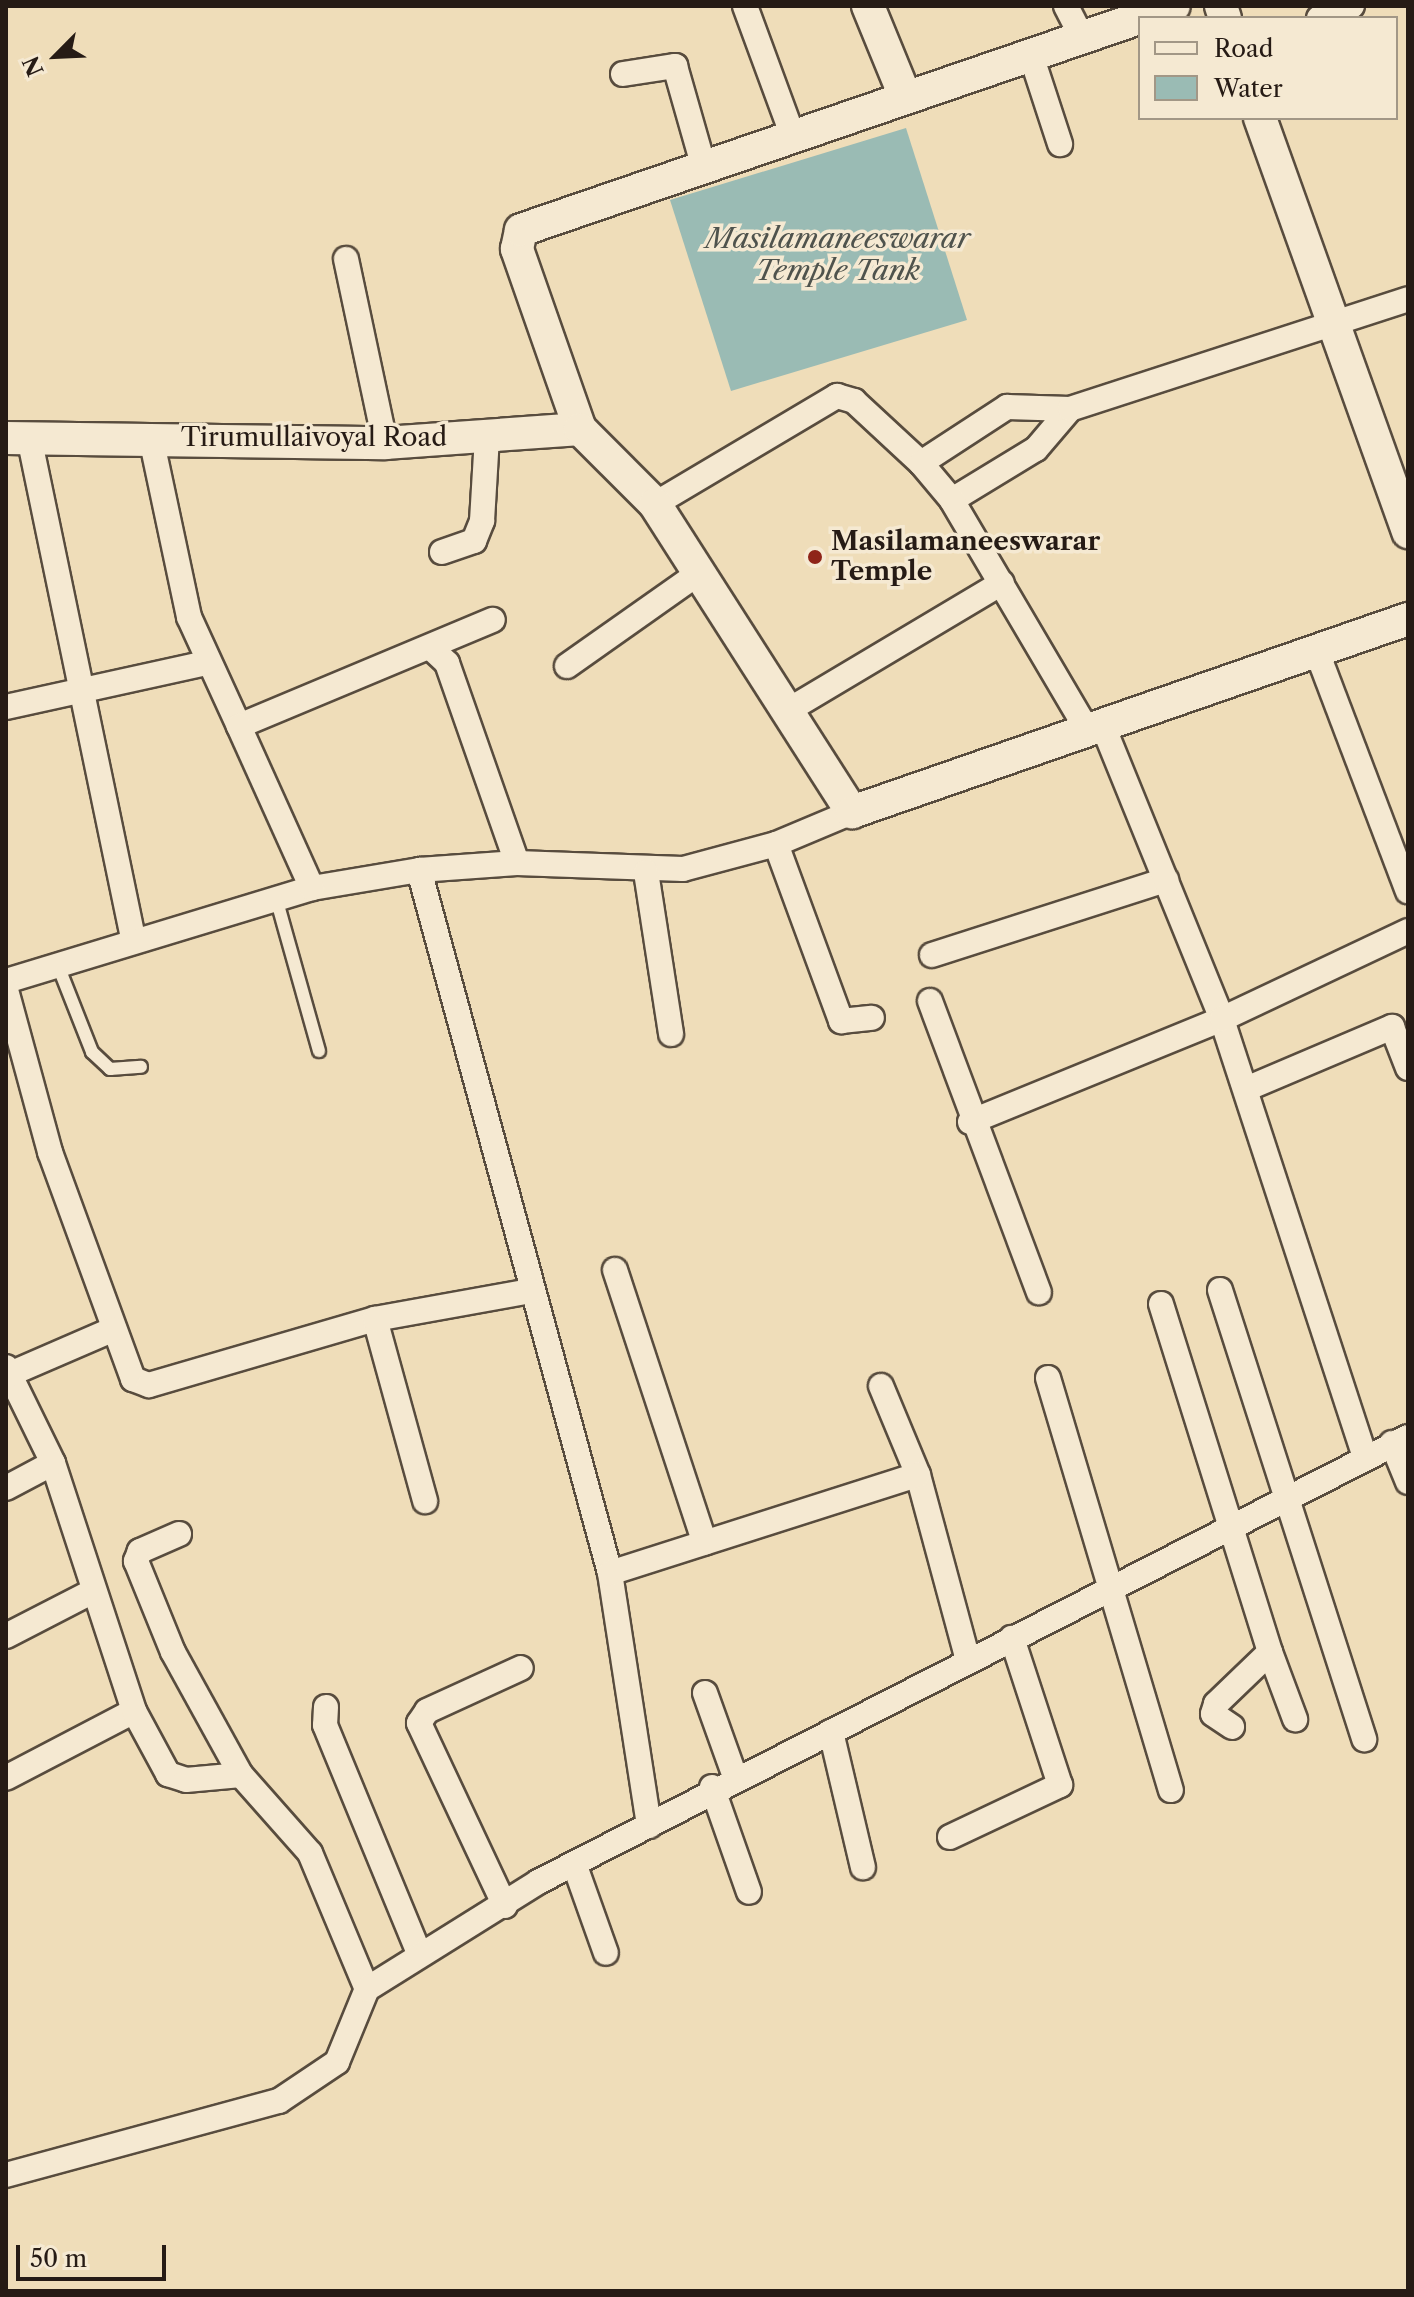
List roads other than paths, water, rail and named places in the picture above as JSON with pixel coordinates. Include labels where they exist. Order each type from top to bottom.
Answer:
[{"type":"street","points":[[745,6],[792,134]]},
{"type":"street","points":[[868,6],[905,96]]},
{"type":"street","points":[[1066,6],[1081,35]]},
{"type":"street","points":[[1142,16],[1174,6]]},
{"type":"street","points":[[1324,16],[1352,6]]},
{"type":"street","points":[[852,812],[655,504],[580,429],[517,236],[533,223],[1138,17]]},
{"type":"street","points":[[1030,52],[1060,144]]},
{"type":"street","points":[[623,74],[675,66],[703,164]]},
{"type":"street","points":[[1261,120],[1408,532]]},
{"type":"street","points":[[346,259],[385,443]]},
{"type":"street","points":[[921,463],[1007,407],[1070,409],[1408,299]]},
{"type":"street","points":[[655,504],[837,396],[854,401],[921,463],[952,500],[1096,731],[1166,880],[1222,1019],[1365,1457]]},
{"type":"street","points":[[952,500],[1036,449],[1070,409]]},
{"type":"street","name":"Tirumullaivoyal Road","points":[[13,434],[385,443],[580,429]]},
{"type":"street","points":[[13,434],[77,692],[133,938]]},
{"type":"street","points":[[442,552],[474,541],[482,521],[487,436]]},
{"type":"street","points":[[151,438],[206,663],[239,726],[312,888]]},
{"type":"street","points":[[567,666],[699,573]]},
{"type":"street","points":[[787,711],[1002,583]]},
{"type":"street","points":[[6,981],[133,938],[312,888],[419,870],[517,863],[646,872],[776,844],[852,812],[1096,731],[1408,619]]},
{"type":"street","points":[[239,726],[493,620]]},
{"type":"street","points":[[431,648],[447,663],[517,863]]},
{"type":"street","points":[[1317,652],[1408,891]]},
{"type":"street","points":[[6,707],[206,663]]},
{"type":"street","points":[[776,844],[841,1021],[872,1018]]},
{"type":"street","points":[[419,870],[520,1226],[531,1291],[568,1403],[610,1573],[649,1826]]},
{"type":"street","points":[[646,872],[671,1034]]},
{"type":"street","points":[[932,955],[1166,880]]},
{"type":"street","points":[[970,1122],[1222,1019],[1408,931]]},
{"type":"street","points":[[6,990],[50,1152],[128,1373],[149,1385],[375,1319],[531,1291]]},
{"type":"street","points":[[930,1001],[970,1122],[1039,1292]]},
{"type":"street","points":[[1246,1089],[1392,1027],[1408,1068]]},
{"type":"street","points":[[615,1270],[705,1543]]},
{"type":"street","points":[[1220,1290],[1364,1739]]},
{"type":"street","points":[[1161,1304],[1228,1527],[1295,1719]]},
{"type":"street","points":[[375,1319],[425,1501]]},
{"type":"street","points":[[114,1329],[8,1371],[53,1463],[134,1711],[168,1774],[186,1780],[241,1775]]},
{"type":"street","points":[[1048,1378],[1171,1790]]},
{"type":"street","points":[[881,1386],[918,1475],[968,1660]]},
{"type":"street","points":[[6,2175],[279,2101],[337,2062],[367,1989],[419,1953],[649,1826],[712,1787],[831,1732],[1228,1527],[1289,1502],[1400,1440],[1408,1482]]},
{"type":"street","points":[[6,1488],[53,1463]]},
{"type":"street","points":[[610,1573],[918,1475]]},
{"type":"street","points":[[179,1534],[140,1551],[136,1561],[173,1652],[241,1775],[310,1853],[367,1989]]},
{"type":"street","points":[[6,1636],[93,1591]]},
{"type":"street","points":[[950,1837],[1060,1785],[1012,1638]]},
{"type":"street","points":[[1232,1727],[1213,1714],[1216,1704],[1270,1652]]},
{"type":"street","points":[[505,1906],[419,1723],[427,1711],[521,1668]]},
{"type":"street","points":[[705,1693],[735,1777]]},
{"type":"street","points":[[326,1707],[325,1725],[419,1953]]},
{"type":"street","points":[[6,1778],[134,1711]]},
{"type":"street","points":[[831,1732],[863,1867]]},
{"type":"street","points":[[712,1787],[749,1892]]},
{"type":"street","points":[[575,1866],[606,1953]]},
{"type":"lane","points":[[276,898],[319,1051]]},
{"type":"lane","points":[[57,963],[92,1052],[110,1069],[141,1067]]},
{"type":"water","name":"Masilamaneeswarar Temple Tank","points":[[906,128],[967,320],[731,391],[670,200]]},
{"type":"place","name":"Masilamaneeswarar Temple","points":[[815,557]]}]
